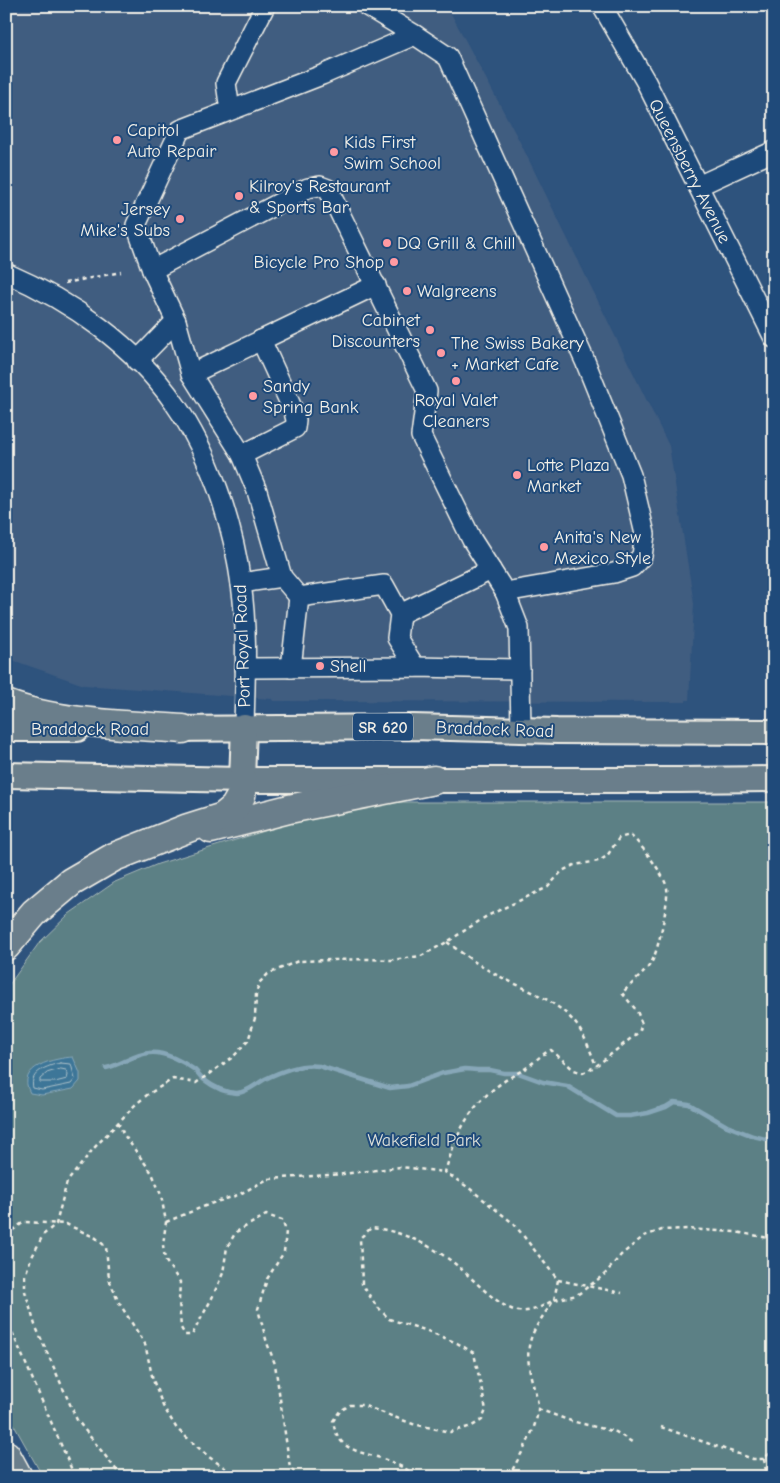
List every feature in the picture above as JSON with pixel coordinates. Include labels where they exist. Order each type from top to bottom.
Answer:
[{"type":"highway","points":[[6,704],[64,718],[183,729]]},
{"type":"highway","points":[[6,946],[34,913],[71,882],[114,857],[188,828],[223,817],[234,808],[241,796],[244,784],[242,780]]},
{"type":"highway","points":[[149,843],[246,821],[289,809],[434,780]]},
{"type":"highway","points":[[6,1455],[18,1477]]},
{"type":"main road","points":[[242,780],[244,727]]},
{"type":"main road","name":"Braddock Road","points":[[6,730],[413,727],[774,732]]},
{"type":"main road","points":[[6,775],[242,780],[770,780]]},
{"type":"street","points":[[230,110],[226,83],[265,6]]},
{"type":"street","points":[[367,6],[415,34],[448,57],[590,374],[631,475],[645,534],[642,556],[632,567],[614,573],[505,592]]},
{"type":"street","name":"Queensberry Avenue","points":[[602,6],[646,82],[774,338]]},
{"type":"street","points":[[291,668],[298,597],[282,577],[257,490],[242,455],[191,374],[176,321],[152,270],[136,225],[180,130],[322,75],[415,34]]},
{"type":"street","points":[[698,186],[774,151]]},
{"type":"street","points":[[152,270],[308,188],[320,186],[328,189],[427,391],[422,436],[470,536],[505,592],[520,628],[521,729]]},
{"type":"street","name":"Port Royal Road","points":[[6,273],[37,287],[65,303],[95,324],[138,361],[175,404],[193,435],[210,469],[229,524],[241,583],[245,623],[244,727]]},
{"type":"street","points":[[191,374],[376,285]]},
{"type":"street","points":[[138,361],[176,321]]},
{"type":"street","points":[[242,455],[295,428],[294,412],[261,340]]},
{"type":"street","points":[[400,614],[491,570]]},
{"type":"street","points":[[241,583],[282,577]]},
{"type":"street","points":[[298,597],[384,585],[400,614],[397,638],[415,667]]},
{"type":"street","points":[[245,668],[415,667],[520,669]]},
{"type":"path","points":[[65,282],[121,272]]},
{"type":"path","points":[[122,1477],[77,1420],[35,1325],[25,1291],[24,1276],[43,1235],[56,1224],[67,1182],[118,1122],[147,1095],[173,1079],[196,1083],[233,1057],[248,1041],[255,1018],[256,994],[259,983],[268,974],[298,961],[392,960],[421,956],[447,942],[487,916],[548,888],[562,871],[574,864],[600,861],[619,838],[630,835],[659,869],[667,890],[662,934],[652,962],[622,993],[637,1011],[642,1024],[638,1032],[596,1066],[583,1073],[574,1070],[551,1050],[539,1056],[529,1066],[496,1086],[465,1119],[454,1142],[445,1172]]},
{"type":"path","points":[[447,942],[471,960],[545,998],[562,1011],[576,1025],[588,1045],[596,1066]]},
{"type":"path","points":[[118,1122],[124,1135],[152,1173],[161,1195],[166,1222],[163,1245],[165,1260],[180,1282],[181,1328],[185,1335],[192,1335],[212,1298],[223,1273],[227,1247],[236,1232],[266,1215],[282,1220],[286,1232],[284,1252],[268,1279],[258,1309],[275,1364],[290,1468],[299,1477]]},
{"type":"path","points":[[166,1222],[238,1195],[268,1180],[400,1167],[445,1172],[469,1188],[514,1224],[558,1280],[622,1292]]},
{"type":"path","points":[[6,1235],[24,1222],[66,1224],[96,1238],[106,1247],[109,1279],[118,1301],[145,1344],[153,1380],[163,1406],[177,1429],[209,1457],[231,1472],[243,1477]]},
{"type":"path","points":[[416,1477],[409,1469],[386,1460],[363,1455],[346,1445],[336,1434],[333,1421],[340,1411],[350,1405],[362,1405],[413,1424],[450,1432],[472,1426],[482,1420],[486,1410],[483,1392],[474,1353],[457,1343],[425,1330],[388,1319],[375,1304],[362,1284],[360,1238],[371,1228],[397,1232],[422,1244],[458,1266],[496,1300],[517,1311],[533,1310],[554,1300],[577,1295],[605,1274],[621,1255],[644,1236],[662,1230],[688,1228],[736,1232],[774,1239]]},
{"type":"path","points":[[509,1477],[529,1441],[538,1409],[529,1370],[528,1350],[532,1331],[554,1300],[558,1280]]},
{"type":"path","points":[[6,1318],[75,1477]]},
{"type":"path","points":[[538,1409],[571,1421],[616,1432],[635,1444]]},
{"type":"path","points":[[661,1427],[753,1459],[764,1459],[774,1449]]},
{"type":"path","points":[[764,1459],[767,1477]]},
{"type":"path","points":[[512,1471],[530,1477]]},
{"type":"path","points":[[257,1477],[264,1475],[286,1477]]},
{"type":"shaded area","points":[[6,6],[444,6],[448,8],[521,144],[669,446],[694,604],[689,700],[686,700],[686,702],[273,701],[272,699],[84,685],[15,661],[6,654]]},
{"type":"green space","name":"Wakefield Park","points":[[358,802],[774,802],[774,1477],[43,1477],[6,1411],[6,989],[39,943],[69,914],[115,882],[158,864]]},
{"type":"water","points":[[73,1057],[80,1073],[80,1081],[73,1089],[42,1095],[30,1093],[27,1084],[28,1076],[33,1070],[40,1065],[57,1059]]},
{"type":"waterway","points":[[106,1068],[143,1054],[161,1054],[195,1070],[203,1079],[215,1087],[237,1093],[291,1068],[312,1065],[390,1088],[408,1086],[443,1073],[465,1069],[518,1073],[543,1082],[567,1086],[616,1116],[648,1113],[674,1102],[689,1104],[727,1126],[753,1136],[774,1141]]},
{"type":"place","name":"Capitol Auto Repair","points":[[117,140]]},
{"type":"place","name":"Kids First Swim School","points":[[334,152]]},
{"type":"place","name":"Kilroy's Restaurant & Sports Bar","points":[[239,196]]},
{"type":"place","name":"Jersey Mike's Subs","points":[[180,219]]},
{"type":"place","name":"DQ Grill & Chill","points":[[387,243]]},
{"type":"place","name":"Bicycle Pro Shop","points":[[394,262]]},
{"type":"place","name":"Walgreens","points":[[407,291]]},
{"type":"place","name":"Cabinet Discounters","points":[[430,330]]},
{"type":"place","name":"The Swiss Bakery + Market Cafe","points":[[441,353]]},
{"type":"place","name":"Royal Valet Cleaners","points":[[456,381]]},
{"type":"place","name":"Sandy Spring Bank","points":[[253,396]]},
{"type":"place","name":"Lotte Plaza Market","points":[[517,475]]},
{"type":"place","name":"Anita's New Mexico Style","points":[[544,547]]},
{"type":"place","name":"Shell","points":[[320,666]]}]
